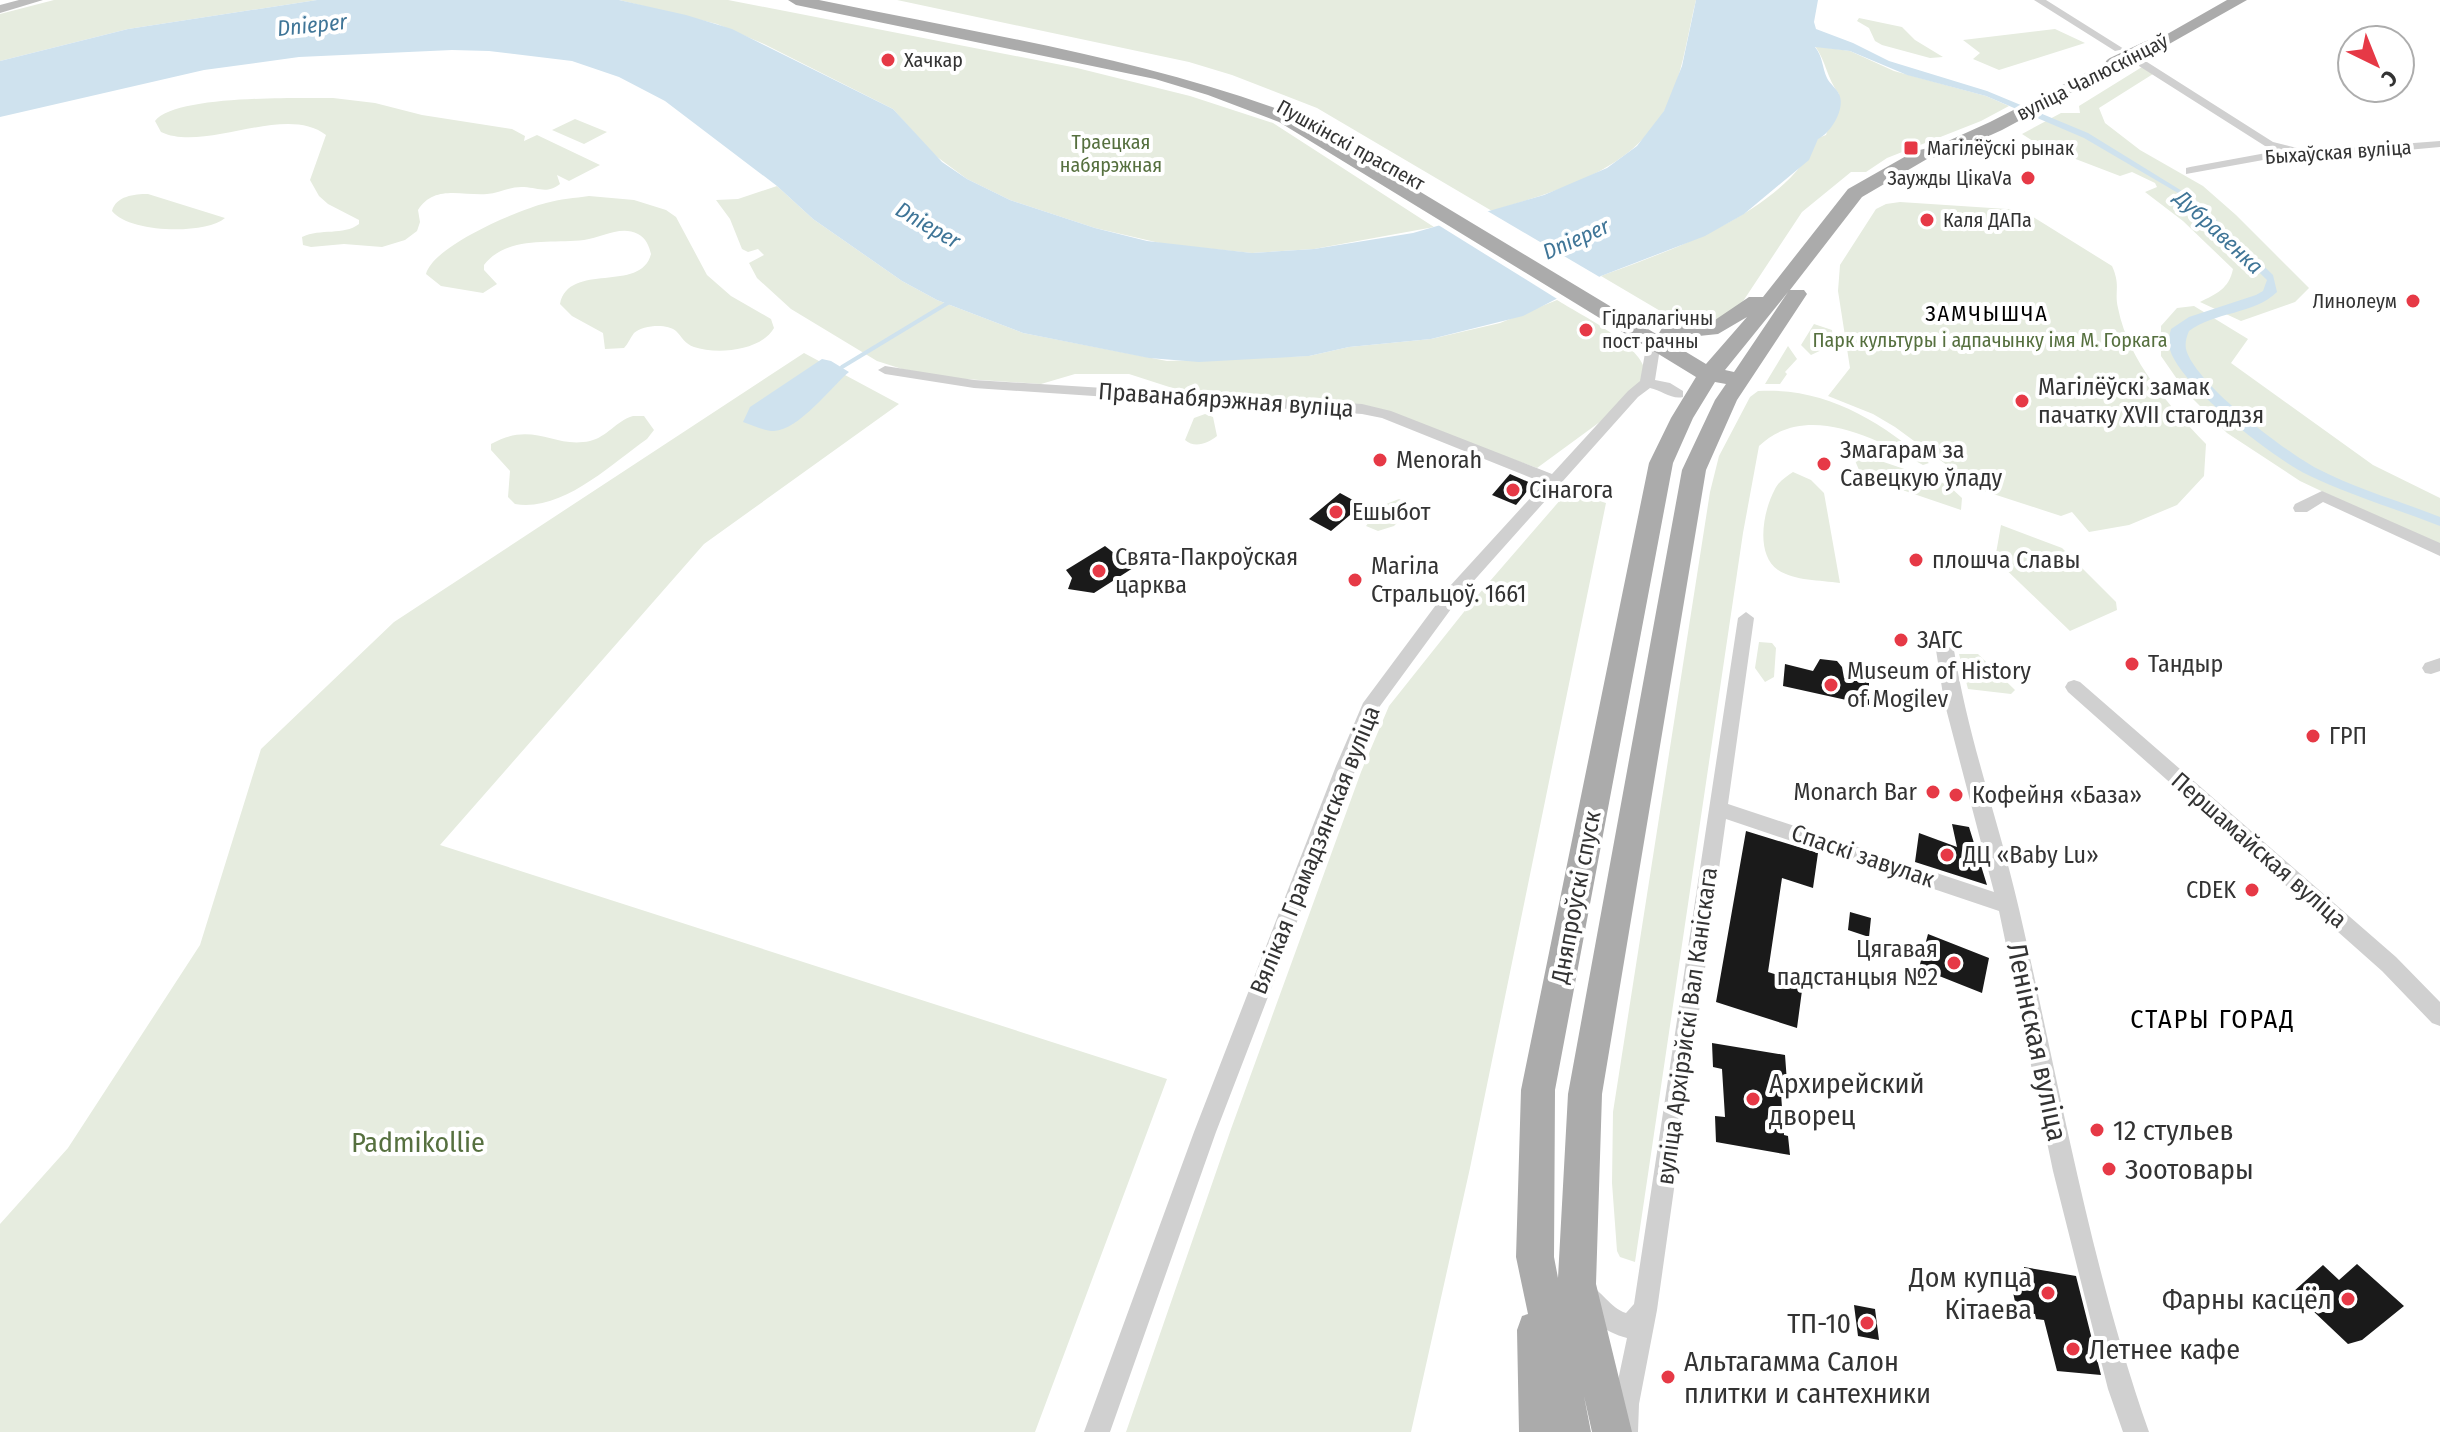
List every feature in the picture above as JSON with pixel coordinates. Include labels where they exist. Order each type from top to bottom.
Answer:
[{"type":"main road","points":[[0,9],[36,0]]},
{"type":"main road","name":"Пушкінскі праспект","points":[[796,0],[1158,75],[1293,115]]},
{"type":"main road","name":"Пушкінскі праспект","points":[[826,0],[1190,73],[1234,86],[1293,115],[1721,373]]},
{"type":"main road","name":"вуліца Чалюскінцаў","points":[[1721,373],[1732,350],[1855,193],[1921,155],[1943,150],[1996,126],[2116,58],[2146,56],[2239,0]]},
{"type":"main road","name":"вуліца Чалюскінцаў","points":[[1721,373],[1868,198],[1932,162],[1943,150]]},
{"type":"main road","points":[[1662,338],[1729,323],[1801,260]]},
{"type":"main road","name":"Пушкінскі праспект","points":[[1662,338],[1680,382],[1680,406]]},
{"type":"main road","name":"Дняпроўскі спуск","points":[[1571,1432],[1535,1257],[1538,1090],[1661,463],[1680,406],[1721,373]]},
{"type":"main road","name":"Дняпроўскі спуск","points":[[1612,1432],[1577,1284],[1585,1094],[1694,470],[1711,427],[1721,373]]},
{"type":"main road","points":[[1535,1257],[1539,1432]]},
{"type":"street","points":[[2039,0],[2116,58]]},
{"type":"street","points":[[2146,56],[2269,144],[2291,152]]},
{"type":"street","name":"Быхаўская вуліца","points":[[2190,171],[2291,152],[2309,155],[2440,144]]},
{"type":"street","points":[[1662,338],[1647,383],[1665,386],[1680,406]]},
{"type":"street","name":"Праванабярэжная вуліца","points":[[885,370],[974,384],[1362,409],[1386,414],[1554,481]]},
{"type":"street","name":"Вялікая Грамадзянская вуліца","points":[[1097,1432],[1205,1132],[1372,703],[1456,590],[1633,394],[1647,383]]},
{"type":"street","points":[[2301,508],[2322,496],[2440,550]]},
{"type":"street","name":"вуліца Архірэйскі Вал Каніскага","points":[[1625,1432],[1626,1404],[1645,1310],[1746,618]]},
{"type":"street","name":"Ленінская вуліца","points":[[1945,650],[1956,713],[2008,905],[2065,1171],[2121,1389],[2136,1432]]},
{"type":"street","name":"Першамайская вуліца","points":[[2074,687],[2389,964],[2440,1016]]},
{"type":"street","name":"Спаскі завулак","points":[[1718,808],[2008,905]]},
{"type":"street","points":[[1577,1284],[1613,1322],[1630,1326],[1645,1310]]},
{"type":"green space","points":[[54,0],[317,0],[128,29],[0,61],[0,14]]},
{"type":"green space","name":"Траецкая набярэжная","points":[[619,0],[728,0],[1077,68],[1190,96],[1273,123],[1434,227],[1314,249],[1252,253],[1164,244],[1095,228],[1010,200],[967,179],[933,154],[893,109],[764,44],[717,24]]},
{"type":"green space","points":[[897,0],[1696,0],[1672,95],[1641,141],[1620,159],[1571,185],[1492,211],[1317,108],[1232,75],[1189,62]]},
{"type":"green space","points":[[1859,18],[1902,27],[1915,40],[1943,57],[1930,58],[1882,45],[1875,41],[1869,28],[1857,21]]},
{"type":"green space","points":[[2055,29],[2085,43],[1999,70],[1973,59],[1980,53],[1963,40]]},
{"type":"green space","points":[[1815,46],[1850,51],[1894,71],[1986,96],[2009,106],[1981,121],[1887,158],[1866,172],[1851,172],[1802,212],[1732,318],[1692,327],[1684,325],[1601,276],[1724,225],[1780,187],[1802,164],[1818,138],[1826,135],[1839,94]]},
{"type":"green space","points":[[2142,67],[2153,74],[2099,108],[2105,123],[2140,150],[2203,186],[2236,215],[2309,288],[2295,302],[2241,321],[2200,302],[2225,286],[2233,269],[2183,221],[2145,192],[2157,187],[2155,183],[2132,172],[2120,176],[2039,145],[2022,134],[2061,113],[2080,113],[2079,106]]},
{"type":"green space","points":[[333,98],[512,129],[525,136],[524,141],[537,135],[600,165],[569,181],[557,175],[560,184],[551,189],[519,187],[487,194],[450,193],[432,197],[418,210],[420,222],[417,231],[405,240],[382,247],[344,244],[311,247],[303,245],[302,237],[346,230],[359,224],[359,220],[319,196],[310,180],[326,135],[309,127],[289,124],[200,137],[179,137],[161,132],[155,121],[186,106],[210,102]]},
{"type":"green space","points":[[575,119],[607,132],[584,144],[552,130]]},
{"type":"green space","points":[[777,186],[813,219],[902,281],[937,300],[1023,333],[1167,361],[1309,356],[1349,347],[1431,339],[1500,323],[1557,300],[1625,343],[1643,365],[1645,376],[1608,416],[1537,468],[1364,405],[1191,394],[1129,374],[1075,374],[1041,384],[949,378],[902,369],[877,361],[791,309],[757,278],[749,263],[764,255],[758,249],[748,252],[742,249],[730,219],[716,200],[738,199]]},
{"type":"green space","points":[[148,194],[225,218],[201,227],[167,229],[134,224],[112,211],[121,199]]},
{"type":"green space","points":[[589,196],[634,200],[666,210],[676,217],[707,275],[731,296],[771,319],[774,328],[759,342],[726,351],[691,346],[672,328],[661,326],[638,330],[624,348],[605,349],[603,333],[572,316],[560,304],[566,291],[577,284],[634,273],[645,266],[651,254],[647,242],[631,232],[618,231],[584,240],[530,243],[505,249],[484,265],[484,270],[497,284],[483,293],[441,286],[426,274],[444,252],[498,221],[546,203]]},
{"type":"green space","name":"Парк культуры і адпачынку імя М. Горкага","points":[[1900,202],[2022,210],[2112,266],[2118,308],[2131,347],[2152,382],[2206,444],[2204,476],[2177,505],[2129,525],[2089,532],[2072,512],[2061,516],[1981,490],[1895,427],[1873,414],[1828,396],[1850,368],[1838,291],[1840,265],[1876,209]]},
{"type":"green space","points":[[2194,306],[2248,339],[2231,363],[2373,465],[2440,498],[2440,547],[2300,481],[2227,433],[2186,392],[2161,356],[2161,326],[2177,308]]},
{"type":"green space","points":[[1814,324],[1832,330],[1833,339],[1830,339],[1828,347],[1811,355],[1801,345]]},
{"type":"green space","points":[[1788,346],[1797,359],[1785,372],[1787,374],[1780,384],[1765,384]]},
{"type":"green space","name":"Padmikollie","points":[[804,353],[899,404],[704,544],[440,845],[1167,1079],[1035,1432],[0,1432],[0,1224],[68,1148],[200,945],[261,749],[394,622]]},
{"type":"green space","points":[[1758,391],[1806,395],[1850,409],[1891,433],[1929,463],[1923,465],[1863,435],[1819,425],[1798,426],[1778,433],[1759,446],[1743,533],[1635,1262],[1620,1257],[1617,1251],[1612,1183],[1613,1112],[1710,492],[1719,456],[1750,397]]},
{"type":"green space","points":[[1205,414],[1213,417],[1217,436],[1201,444],[1189,443],[1185,440],[1194,418]]},
{"type":"green space","points":[[633,416],[644,416],[654,430],[647,439],[586,484],[551,501],[533,505],[515,504],[508,497],[510,471],[491,450],[491,444],[519,435],[590,441]]},
{"type":"green space","points":[[1851,451],[1949,486],[1962,498],[1961,510],[1867,478],[1859,470]]},
{"type":"green space","points":[[1793,472],[1811,480],[1824,493],[1840,583],[1785,574],[1771,563],[1766,554],[1763,532],[1767,509],[1777,486]]},
{"type":"green space","points":[[1568,491],[1606,503],[1470,1168],[1411,1432],[1126,1432],[1231,1129],[1361,772],[1389,706],[1471,603]]},
{"type":"green space","points":[[1399,499],[1409,504],[1410,509],[1394,526],[1378,531],[1366,526],[1381,506]]},
{"type":"green space","points":[[2001,525],[2062,548],[2116,602],[2117,610],[2070,631],[1995,559]]},
{"type":"green space","points":[[1759,642],[1772,643],[1776,648],[1774,677],[1765,682],[1755,668]]},
{"type":"green space","points":[[1959,654],[1978,654],[2015,690],[2011,694],[1968,689]]},
{"type":"water","points":[[317,0],[619,0],[686,15],[732,29],[893,109],[942,162],[967,179],[1010,200],[1095,228],[1147,241],[1252,253],[1314,249],[1413,233],[1544,195],[1607,168],[1637,146],[1664,111],[1682,66],[1696,0],[1818,0],[1814,22],[1816,29],[1889,61],[1987,91],[2088,133],[2195,199],[2273,275],[2277,292],[2257,305],[2210,320],[2189,331],[2186,349],[2193,363],[2243,416],[2304,461],[2347,483],[2440,517],[2440,526],[2340,489],[2292,466],[2215,407],[2184,374],[2171,352],[2171,329],[2189,317],[2256,295],[2263,291],[2267,280],[2178,193],[2084,138],[1986,96],[1907,75],[1850,51],[1815,47],[1827,78],[1841,100],[1836,120],[1818,139],[1809,160],[1744,214],[1705,236],[1601,276],[1523,316],[1431,339],[1349,347],[1309,356],[1199,362],[1149,358],[1023,333],[937,300],[902,281],[813,219],[777,186],[665,101],[619,77],[572,61],[452,50],[299,57],[204,70],[0,117],[0,61],[128,29]]},
{"type":"water","points":[[822,359],[849,372],[804,416],[784,429],[774,431],[743,422],[750,407]]},
{"type":"pier","points":[[1484,209],[1603,279],[1562,302],[1435,223]]},
{"type":"building","name":"Сінагога","points":[[1510,474],[1533,484],[1516,505],[1492,495]]},
{"type":"building","name":"Ешыбот","points":[[1340,493],[1362,505],[1331,531],[1309,519]]},
{"type":"building","name":"Свята-Пакроўская царква","points":[[1105,546],[1133,568],[1094,593],[1068,589],[1072,578],[1066,570]]},
{"type":"building","points":[[1820,659],[1837,661],[1844,678],[1869,683],[1869,705],[1783,686],[1785,664],[1813,671]]},
{"type":"building","name":"ДЦ «Baby Lu»","points":[[1952,824],[1969,827],[1987,885],[1915,862],[1919,833],[1957,847]]},
{"type":"building","points":[[1746,831],[1818,853],[1813,888],[1782,878],[1768,972],[1803,983],[1797,1028],[1716,1002]]},
{"type":"building","points":[[1850,912],[1871,918],[1869,937],[1848,930]]},
{"type":"building","name":"Цягавая падстанцыя №2","points":[[1928,934],[1989,958],[1982,993],[1919,968]]},
{"type":"building","name":"Архирейский дворец","points":[[1712,1043],[1785,1055],[1787,1082],[1780,1080],[1784,1135],[1788,1136],[1790,1155],[1716,1142],[1715,1116],[1725,1117],[1722,1069],[1713,1067]]},
{"type":"building","name":"Фарны касцёл","points":[[2357,1264],[2404,1306],[2362,1340],[2348,1344],[2293,1292],[2323,1265],[2339,1280]]},
{"type":"building","name":"Дом купца Кітаева","points":[[2024,1267],[2076,1276],[2101,1375],[2057,1371],[2044,1320],[2036,1319],[2035,1314],[2017,1311],[2008,1269],[2024,1271]]},
{"type":"building","name":"ТП-10","points":[[1854,1305],[1875,1309],[1879,1340],[1858,1336]]},
{"type":"waterway","points":[[842,367],[951,301]]},
{"type":"place","name":"Хачкар","points":[[888,60]]},
{"type":"place","name":"Магілёўскі рынак","points":[[1911,148]]},
{"type":"place","name":"Заужды ЦікаVа","points":[[2028,178]]},
{"type":"place","name":"Каля ДАПа","points":[[1927,220]]},
{"type":"place","name":"Линолеум","points":[[2413,301]]},
{"type":"place","name":"Гідралагічны пост рачны","points":[[1586,330]]},
{"type":"place","name":"Магілёўскі замак пачатку XVII стагоддзя","points":[[2022,401]]},
{"type":"place","name":"Menorah","points":[[1380,460]]},
{"type":"place","name":"Змагарам за Савецкую ўладу","points":[[1824,464]]},
{"type":"place","name":"Сінагога","points":[[1513,490]]},
{"type":"place","name":"Ешыбот","points":[[1336,512]]},
{"type":"place","name":"плошча Славы","points":[[1916,560]]},
{"type":"place","name":"Свята-Пакроўская царква","points":[[1099,571]]},
{"type":"place","name":"Магіла Стральцоў. 1661","points":[[1355,580]]},
{"type":"place","name":"ЗАГС","points":[[1901,640]]},
{"type":"place","name":"Тандыр","points":[[2132,664]]},
{"type":"place","name":"Museum of History of Mogilev","points":[[1831,685]]},
{"type":"place","name":"ГРП","points":[[2313,736]]},
{"type":"place","name":"Monarch Bar","points":[[1933,792]]},
{"type":"place","name":"Кофейня «База»","points":[[1956,795]]},
{"type":"place","name":"ДЦ «Baby Lu»","points":[[1947,855]]},
{"type":"place","name":"CDEK","points":[[2252,890]]},
{"type":"place","name":"Цягавая падстанцыя №2","points":[[1954,963]]},
{"type":"place","name":"Архирейский дворец","points":[[1753,1099]]},
{"type":"place","name":"12 стульев","points":[[2097,1130]]},
{"type":"place","name":"Зоотовары","points":[[2109,1169]]},
{"type":"place","name":"Дом купца Кітаева","points":[[2048,1293]]},
{"type":"place","name":"Фарны касцёл","points":[[2348,1299]]},
{"type":"place","name":"ТП-10","points":[[1867,1323]]},
{"type":"place","name":"Летнее кафе","points":[[2073,1349]]},
{"type":"place","name":"Альтагамма Салон плитки и сантехники","points":[[1668,1377]]},
{"type":"district","name":"ЗАМЧЫШЧА","points":[[1987,313]]},
{"type":"district","name":"СТАРЫ ГОРАД","points":[[2213,1019]]},
{"type":"water label","name":"Dnieper","points":[[312,25]]},
{"type":"water label","name":"Dnieper","points":[[928,225]]},
{"type":"water label","name":"Дубравенка","points":[[2219,232]]},
{"type":"water label","name":"Dnieper","points":[[1576,239]]}]
